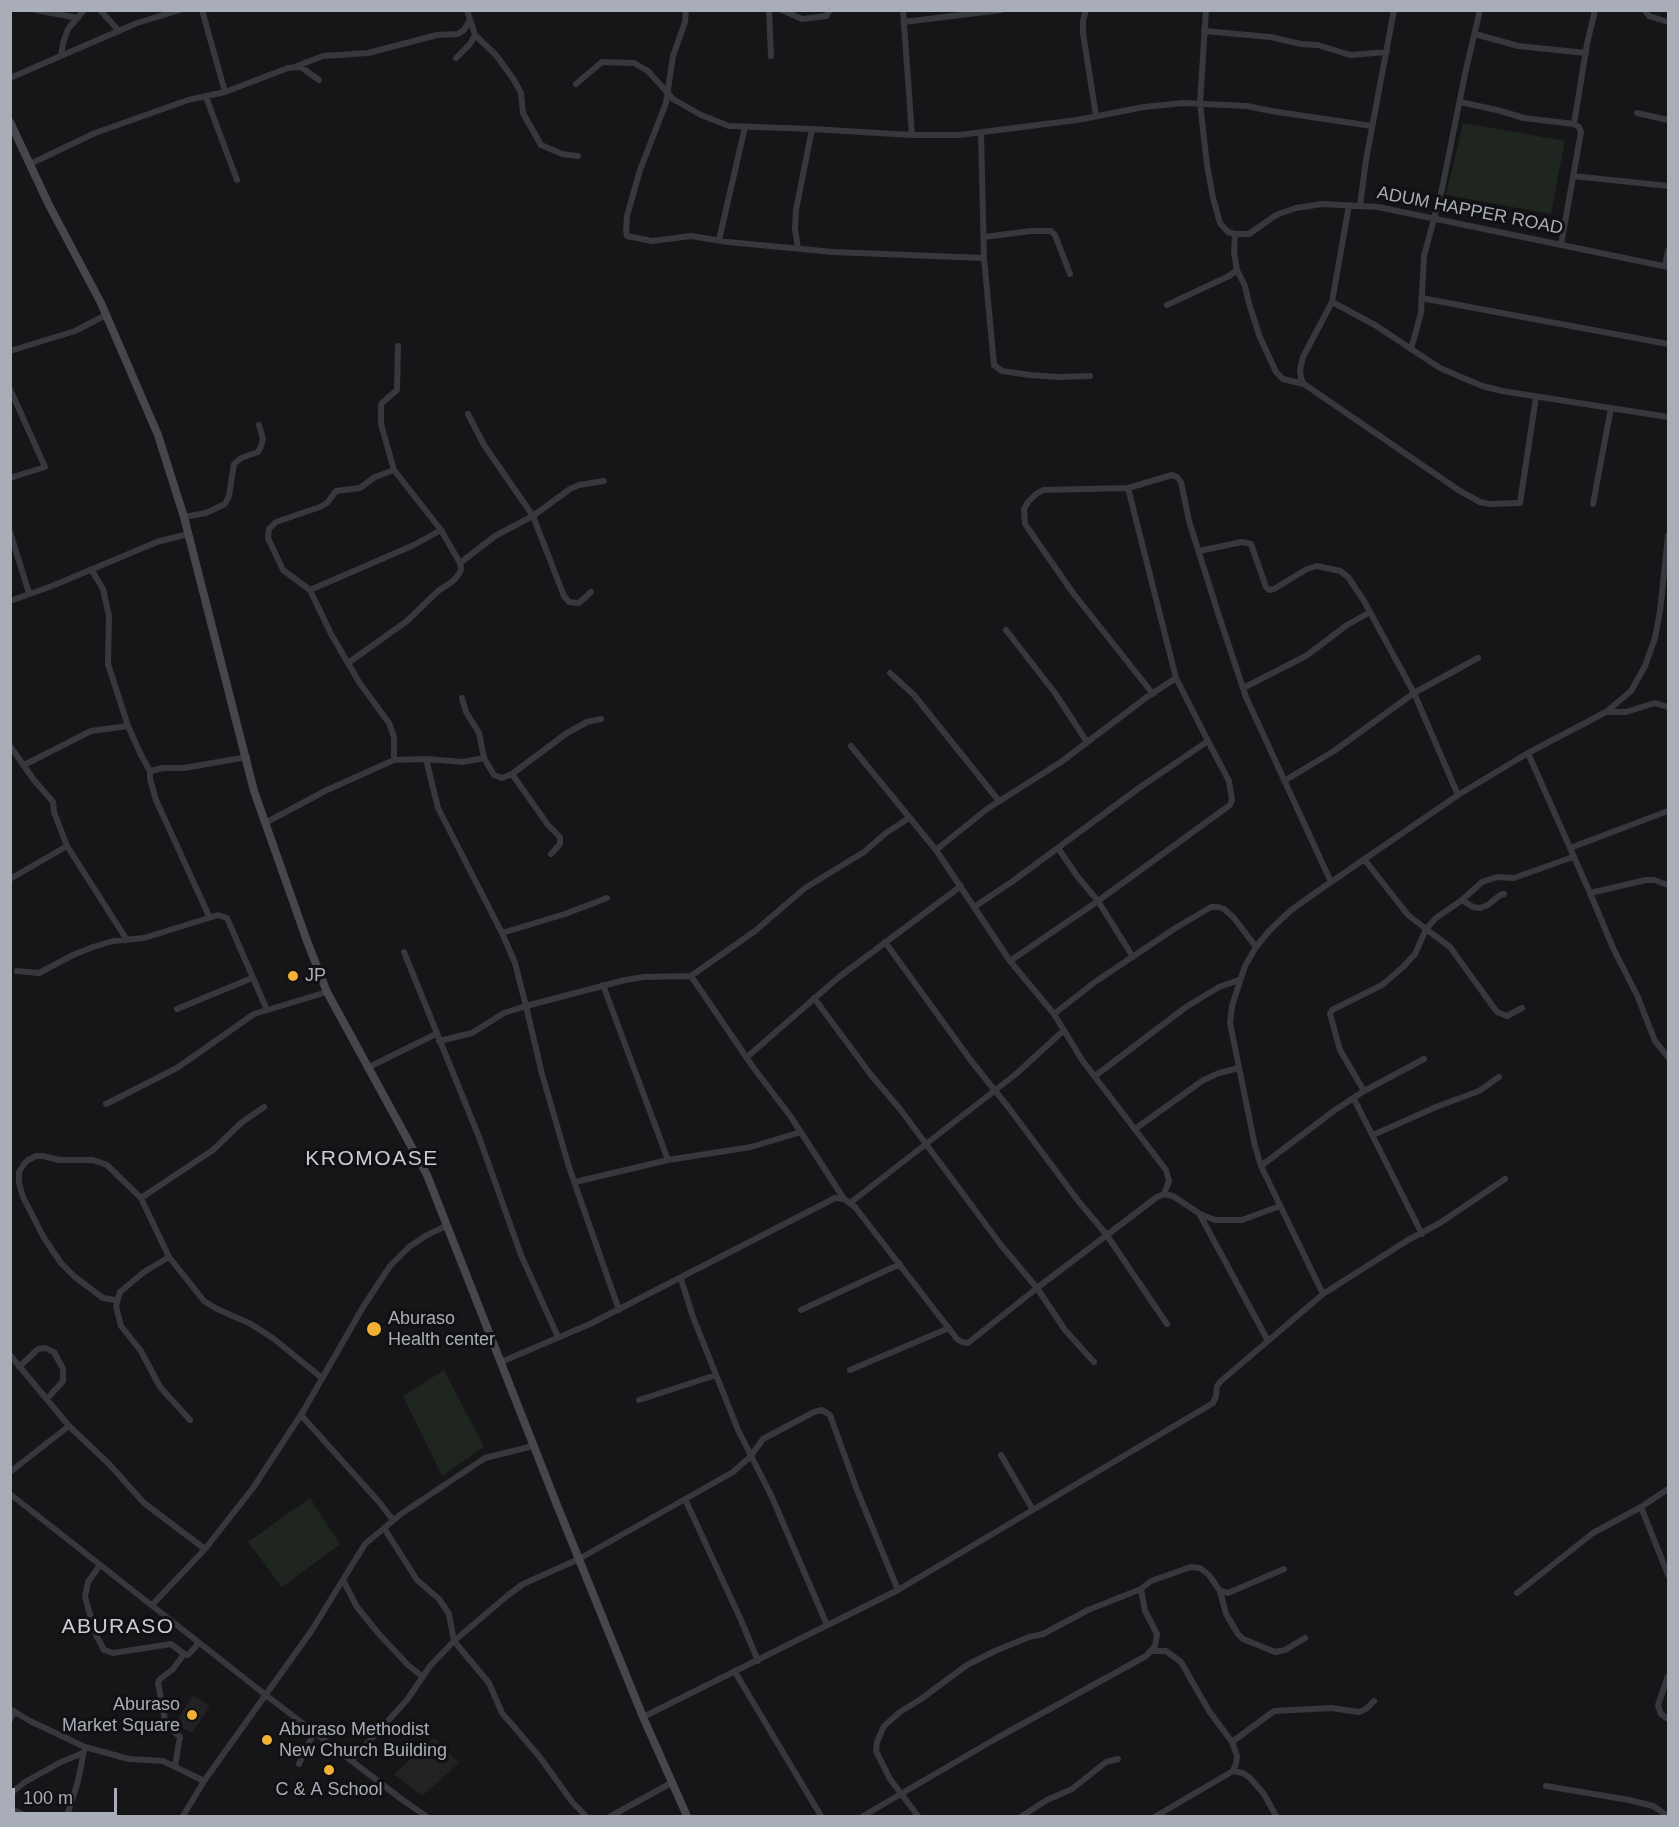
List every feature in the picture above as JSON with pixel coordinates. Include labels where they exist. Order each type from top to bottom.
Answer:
[{"type":"street","points":[[36,10],[78,18]]},
{"type":"street","points":[[61,56],[68,29],[84,10]]},
{"type":"street","points":[[100,10],[119,31]]},
{"type":"street","points":[[10,78],[137,23],[180,10]]},
{"type":"street","points":[[467,10],[475,35],[496,55],[514,80],[521,93],[523,113],[538,141],[553,151],[578,156]]},
{"type":"street","points":[[686,10],[685,22],[673,56],[666,103],[639,170],[627,216],[627,236],[652,241],[691,236],[798,249],[984,258]]},
{"type":"street","points":[[769,10],[771,57]]},
{"type":"street","points":[[782,10],[802,19],[826,16],[830,10]]},
{"type":"street","points":[[903,10],[912,135]]},
{"type":"street","points":[[904,22],[1001,10]]},
{"type":"street","points":[[1086,10],[1083,33],[1096,116]]},
{"type":"street","points":[[1206,10],[1200,103],[1213,198],[1220,223],[1228,232],[1235,234],[1234,252],[1237,270],[1245,286],[1259,335],[1276,372],[1283,379],[1304,384],[1460,491],[1480,502],[1490,504],[1520,503],[1536,397]]},
{"type":"street","points":[[1360,206],[1372,126],[1394,10]]},
{"type":"street","points":[[1411,349],[1421,313],[1424,256],[1454,136],[1480,10]]},
{"type":"street","points":[[1574,124],[1595,10]]},
{"type":"street","points":[[1645,10],[1649,16],[1668,22]]},
{"type":"street","points":[[202,11],[225,92]]},
{"type":"street","points":[[30,164],[95,133],[188,100],[225,92],[323,56],[368,53],[437,35],[458,34],[464,30],[470,20]]},
{"type":"street","points":[[1204,32],[1270,37],[1301,44],[1318,45],[1350,55],[1387,52]]},
{"type":"street","points":[[1475,34],[1518,46],[1586,53]]},
{"type":"street","points":[[456,58],[470,44],[475,35]]},
{"type":"street","points":[[576,84],[602,62],[634,63],[648,71],[673,99],[729,126],[745,127],[959,135],[1077,120],[1144,107],[1200,103],[1247,106],[1372,126]]},
{"type":"street","points":[[297,67],[306,69],[319,80]]},
{"type":"street","points":[[206,97],[237,180]]},
{"type":"street","points":[[1460,102],[1524,118],[1574,124],[1579,127],[1581,132],[1561,245]]},
{"type":"street","points":[[1636,113],[1668,120]]},
{"type":"street","points":[[10,122],[106,315],[158,435],[184,517],[254,791],[327,992],[427,1175],[533,1446],[643,1717],[687,1816]]},
{"type":"street","points":[[719,240],[745,127]]},
{"type":"street","points":[[798,249],[795,229],[796,210],[812,129]]},
{"type":"street","points":[[981,132],[984,258],[992,358],[997,369],[1050,377],[1090,376]]},
{"type":"street","points":[[1574,176],[1668,186]]},
{"type":"street","name":"ADUM HAPPER ROAD","points":[[1235,234],[1250,234],[1276,214],[1286,210],[1322,204],[1378,207],[1667,267]]},
{"type":"street","points":[[1304,384],[1300,369],[1304,357],[1332,302],[1348,205]]},
{"type":"street","points":[[984,237],[1051,231],[1070,274]]},
{"type":"street","points":[[1667,267],[1668,250]]},
{"type":"street","points":[[1167,305],[1237,270]]},
{"type":"street","points":[[1421,298],[1668,344]]},
{"type":"street","points":[[1332,302],[1375,325],[1440,368],[1482,386],[1536,397],[1668,417]]},
{"type":"street","points":[[10,351],[75,331],[106,315]]},
{"type":"street","points":[[348,663],[407,621],[459,574],[460,563],[441,530],[394,470],[381,424],[382,403],[397,390],[398,346]]},
{"type":"street","points":[[10,388],[45,467],[10,478]]},
{"type":"street","points":[[1593,504],[1611,408]]},
{"type":"street","points":[[468,414],[484,445],[533,516],[564,596],[573,603],[579,603],[591,592]]},
{"type":"street","points":[[184,517],[206,513],[225,504],[229,496],[234,464],[241,458],[258,452],[261,446],[263,439],[259,425]]},
{"type":"street","points":[[394,470],[375,477],[360,488],[336,491],[327,503],[272,524],[268,538],[287,574],[310,590],[348,663],[388,723],[394,737],[394,760]]},
{"type":"street","points":[[1153,694],[1073,593],[1025,524],[1023,514],[1028,502],[1043,490],[1128,488],[1172,475],[1181,482],[1198,551],[1243,688],[1331,882]]},
{"type":"street","points":[[460,563],[495,536],[533,516],[570,489],[579,485],[604,481]]},
{"type":"street","points":[[1010,961],[1098,902],[1230,805],[1232,800],[1228,781],[1176,678],[1128,488]]},
{"type":"street","points":[[310,590],[414,545],[441,530]]},
{"type":"street","points":[[10,532],[29,593]]},
{"type":"street","points":[[10,601],[157,542],[188,534]]},
{"type":"street","points":[[1323,1294],[1262,1166],[1230,1023],[1239,980],[1256,947],[1290,911],[1458,795],[1528,753],[1606,711],[1631,691],[1645,666],[1656,629],[1666,569],[1668,536]]},
{"type":"street","points":[[1198,551],[1242,542],[1251,544],[1269,590],[1306,569],[1317,566],[1340,571],[1348,577],[1370,612],[1414,693],[1458,795]]},
{"type":"street","points":[[91,569],[103,589],[109,616],[108,664],[128,726],[150,771],[156,800],[209,916]]},
{"type":"street","points":[[1243,688],[1306,656],[1347,625],[1370,612]]},
{"type":"street","points":[[1006,630],[1055,693],[1087,741]]},
{"type":"street","points":[[1284,781],[1334,751],[1414,693],[1478,658]]},
{"type":"street","points":[[890,673],[926,709],[999,801]]},
{"type":"street","points":[[936,850],[970,821],[1061,762],[1176,678]]},
{"type":"street","points":[[462,698],[466,712],[479,733],[484,758],[494,775],[502,778],[512,774],[567,733],[587,722],[601,719]]},
{"type":"street","points":[[1606,711],[1626,712],[1655,703],[1668,707]]},
{"type":"street","points":[[24,765],[91,731],[128,726]]},
{"type":"street","points":[[974,907],[1208,741]]},
{"type":"street","points":[[10,746],[53,802],[54,812],[67,846],[127,940]]},
{"type":"street","points":[[851,746],[936,850],[1010,961],[1053,1014],[1082,1060],[1166,1170],[1169,1181],[1164,1194]]},
{"type":"street","points":[[1528,753],[1614,950],[1638,995],[1655,1041],[1668,1057]]},
{"type":"street","points":[[150,771],[163,768],[184,768],[247,757]]},
{"type":"street","points":[[265,823],[327,790],[394,760],[426,759],[463,762],[484,758]]},
{"type":"street","points":[[426,759],[438,808],[515,963],[542,1074],[574,1182],[619,1310]]},
{"type":"street","points":[[512,774],[548,825],[560,837],[560,844],[551,854]]},
{"type":"street","points":[[1570,848],[1668,811]]},
{"type":"street","points":[[439,1041],[472,1033],[504,1013],[603,985],[644,976],[674,978],[691,976],[755,931],[805,888],[864,852],[886,833],[909,818]]},
{"type":"street","points":[[11,878],[67,846]]},
{"type":"street","points":[[1058,848],[1098,902],[1133,957]]},
{"type":"street","points":[[1364,1092],[1340,1050],[1330,1014],[1332,1010],[1382,984],[1403,967],[1415,954],[1426,929],[1436,918],[1462,900],[1482,882],[1490,879],[1514,878],[1573,857]]},
{"type":"street","points":[[1364,859],[1408,915],[1449,947],[1497,1012],[1507,1016],[1522,1008]]},
{"type":"street","points":[[1590,893],[1646,880],[1668,885]]},
{"type":"street","points":[[747,1057],[839,977],[962,886]]},
{"type":"street","points":[[1462,900],[1473,908],[1480,908],[1504,894]]},
{"type":"street","points":[[502,933],[565,914],[606,898]]},
{"type":"street","points":[[1053,1014],[1080,992],[1211,907],[1224,909],[1234,918],[1256,947]]},
{"type":"street","points":[[17,971],[39,973],[93,947],[113,941],[153,935],[218,915],[227,918],[267,1010]]},
{"type":"street","points":[[885,942],[994,1090],[1106,1234],[1167,1324]]},
{"type":"street","points":[[404,952],[479,1137],[521,1255],[558,1337]]},
{"type":"street","points":[[691,976],[801,1132],[844,1199],[850,1203],[962,1342],[969,1343],[1106,1234],[1164,1194],[1173,1196],[1215,1221],[1242,1220],[1280,1206]]},
{"type":"street","points":[[177,1009],[252,978]]},
{"type":"street","points":[[1095,1076],[1186,1007],[1219,987],[1239,980]]},
{"type":"street","points":[[603,985],[668,1160]]},
{"type":"street","points":[[106,1104],[177,1068],[254,1014],[327,992]]},
{"type":"street","points":[[814,998],[1001,1245],[1037,1288],[1071,1338],[1094,1362]]},
{"type":"street","points":[[850,1203],[1016,1074],[1063,1031]]},
{"type":"street","points":[[367,1068],[436,1034]]},
{"type":"street","points":[[1262,1166],[1335,1110],[1424,1059]]},
{"type":"street","points":[[1135,1129],[1202,1081],[1219,1073],[1239,1068]]},
{"type":"street","points":[[1373,1135],[1479,1091],[1499,1077]]},
{"type":"street","points":[[1354,1099],[1422,1234]]},
{"type":"street","points":[[141,1198],[213,1150],[241,1123],[264,1107]]},
{"type":"street","points":[[574,1182],[668,1160],[750,1146],[801,1132]]},
{"type":"street","points":[[116,1300],[103,1298],[75,1277],[61,1263],[44,1238],[23,1197],[19,1183],[19,1172],[24,1164],[36,1156],[59,1160],[102,1162],[107,1165],[141,1198],[169,1257],[204,1301],[251,1324],[274,1339],[322,1378]]},
{"type":"street","points":[[643,1717],[898,1590],[1213,1403],[1219,1383],[1323,1294],[1450,1217],[1505,1179]]},
{"type":"street","points":[[501,1362],[619,1310],[825,1202],[835,1198],[844,1199]]},
{"type":"street","points":[[1200,1214],[1268,1341]]},
{"type":"street","points":[[153,1604],[205,1549],[253,1488],[301,1415],[363,1307],[390,1266],[409,1247],[446,1226]]},
{"type":"street","points":[[169,1257],[120,1292],[116,1300],[117,1315],[121,1326],[141,1352],[159,1387],[190,1420]]},
{"type":"street","points":[[801,1310],[900,1264]]},
{"type":"street","points":[[681,1279],[716,1375],[750,1457],[771,1495],[827,1625]]},
{"type":"street","points":[[850,1370],[949,1328]]},
{"type":"street","points":[[19,1367],[38,1349],[45,1348],[54,1352],[63,1369],[63,1381],[47,1399]]},
{"type":"street","points":[[10,1355],[69,1426],[110,1465],[144,1503],[205,1549]]},
{"type":"street","points":[[639,1400],[716,1375]]},
{"type":"street","points":[[351,1761],[406,1700],[430,1666],[454,1641],[523,1584],[579,1559],[733,1472],[750,1457],[763,1439],[814,1412],[822,1410],[830,1415],[857,1490],[898,1590]]},
{"type":"street","points":[[301,1415],[393,1520]]},
{"type":"street","points":[[10,1472],[69,1426]]},
{"type":"street","points":[[183,1816],[204,1781],[312,1630],[365,1544],[393,1520],[485,1458],[533,1446]]},
{"type":"street","points":[[1000,1455],[1033,1510]]},
{"type":"street","points":[[1516,1593],[1593,1533],[1641,1507],[1668,1489]]},
{"type":"street","points":[[10,1494],[351,1761],[426,1816]]},
{"type":"street","points":[[685,1499],[758,1661]]},
{"type":"street","points":[[1641,1507],[1668,1575]]},
{"type":"street","points":[[384,1528],[417,1580],[439,1599],[449,1614],[454,1641],[489,1683],[502,1713],[539,1756],[573,1803],[586,1816]]},
{"type":"street","points":[[100,1565],[88,1582],[85,1597],[102,1647],[113,1653],[171,1644],[188,1655],[199,1643]]},
{"type":"street","points":[[918,1816],[879,1761],[876,1751],[877,1742],[884,1726],[900,1712],[967,1665],[1012,1644],[1043,1635],[1088,1610],[1142,1588],[1151,1581],[1191,1567],[1200,1568],[1209,1575],[1220,1591],[1226,1614],[1243,1639],[1275,1652],[1284,1650],[1305,1638]]},
{"type":"street","points":[[1220,1591],[1228,1593],[1234,1591],[1254,1580],[1284,1569]]},
{"type":"street","points":[[343,1580],[357,1607],[378,1633],[408,1665],[423,1677]]},
{"type":"street","points":[[863,1816],[997,1738],[1146,1656],[1152,1651],[1157,1634],[1145,1611],[1142,1588]]},
{"type":"street","points":[[1152,1651],[1166,1651],[1181,1662],[1209,1710],[1232,1742],[1237,1756],[1233,1771],[1156,1816]]},
{"type":"street","points":[[175,1766],[180,1737],[166,1725],[158,1683],[173,1669],[184,1654]]},
{"type":"street","points":[[735,1672],[821,1816]]},
{"type":"street","points":[[1668,1676],[1658,1705],[1661,1714],[1668,1719]]},
{"type":"street","points":[[1232,1742],[1274,1711],[1331,1708],[1359,1712],[1374,1701]]},
{"type":"street","points":[[10,1720],[12,1710],[84,1750],[129,1759],[163,1761],[204,1781]]},
{"type":"street","points":[[298,1764],[314,1732]]},
{"type":"street","points":[[10,1794],[25,1782],[84,1750]]},
{"type":"street","points":[[67,1816],[78,1781],[84,1750]]},
{"type":"street","points":[[1022,1816],[1047,1800],[1072,1789],[1106,1762],[1118,1759]]},
{"type":"street","points":[[1233,1771],[1243,1773],[1250,1778],[1264,1794],[1276,1816]]},
{"type":"street","points":[[611,1816],[673,1782]]},
{"type":"street","points":[[1546,1786],[1629,1800],[1653,1806],[1668,1816]]},
{"type":"street","points":[[10,1808],[27,1816]]},
{"type":"shaded area","points":[[1463,123],[1565,141],[1551,214],[1446,195]]},
{"type":"shaded area","points":[[444,1370],[484,1447],[442,1476],[403,1396]]},
{"type":"shaded area","points":[[310,1498],[340,1544],[282,1587],[248,1542]]},
{"type":"shaded area","name":"Aburaso Market Square","points":[[193,1695],[210,1706],[192,1733],[175,1724]]},
{"type":"shaded area","points":[[434,1738],[459,1763],[422,1796],[394,1774]]},
{"type":"place","name":"JP","points":[[293,976]]},
{"type":"place","name":"Aburaso Health center","points":[[374,1329]]},
{"type":"place","name":"Aburaso Market Square","points":[[192,1715]]},
{"type":"place","name":"Aburaso Methodist New Church Building","points":[[267,1740]]},
{"type":"place","name":"C & A School","points":[[329,1770]]},
{"type":"district","name":"KROMOASE","points":[[372,1159]]},
{"type":"district","name":"ABURASO","points":[[118,1627]]}]
